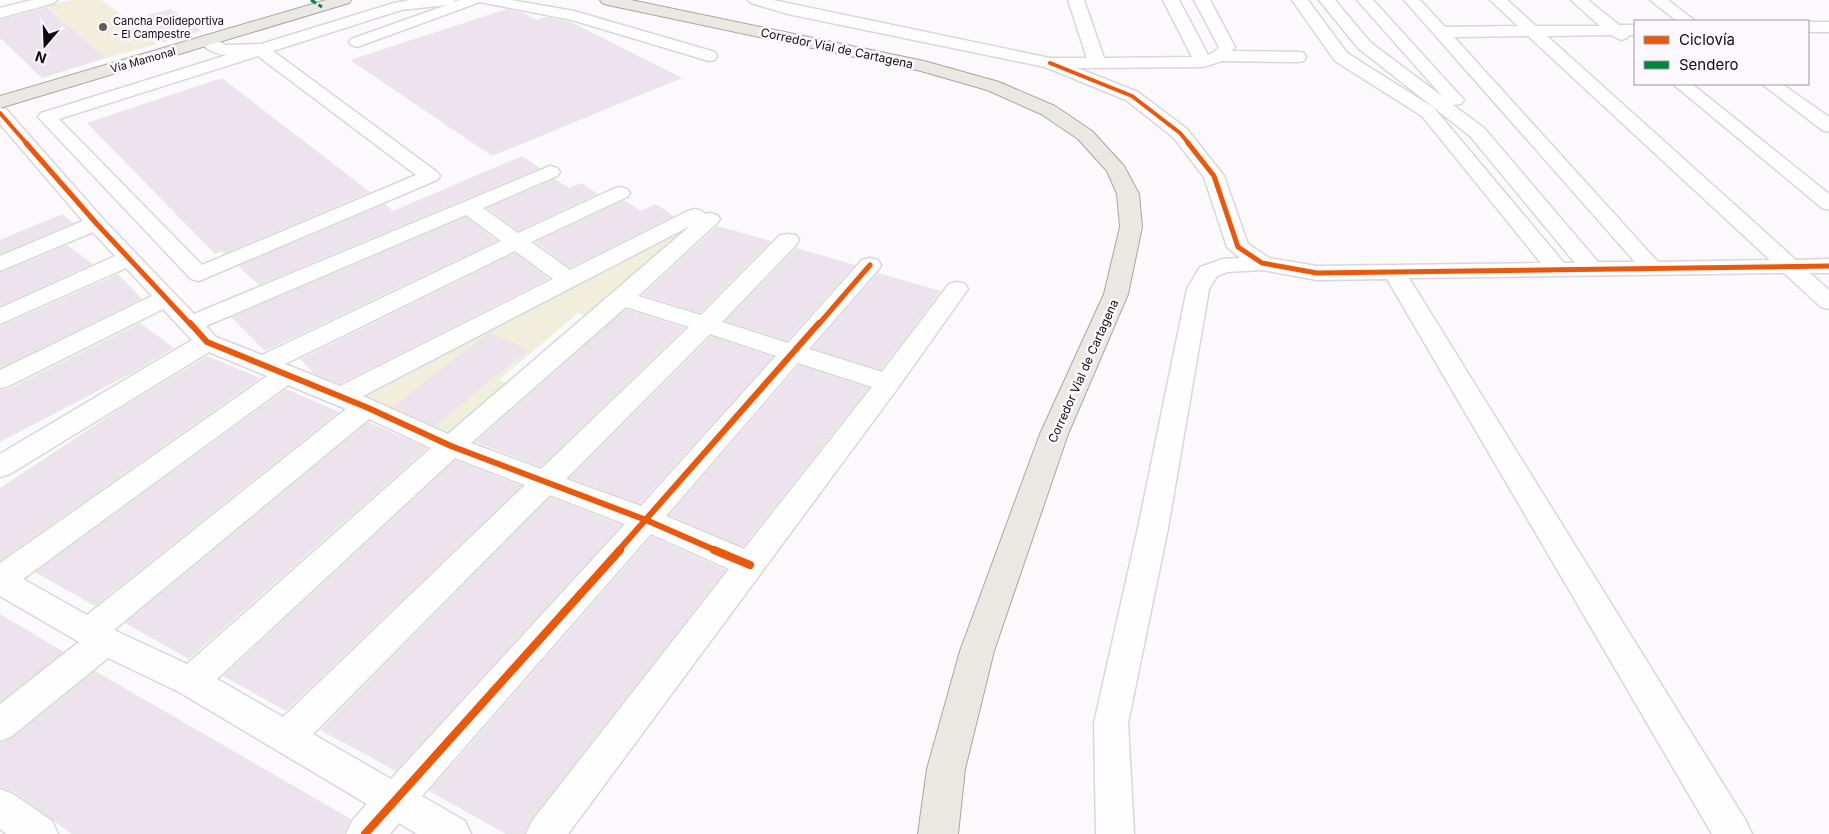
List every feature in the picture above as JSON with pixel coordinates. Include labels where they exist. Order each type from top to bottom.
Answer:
[{"type":"main road","name":"Vía Mamonal","points":[[0,102],[343,0]]},
{"type":"main road","points":[[295,15],[359,0]]},
{"type":"main road","name":"Corredor Vial de Cartagena","points":[[609,0],[924,66],[994,86],[1048,110],[1085,135],[1104,153],[1117,170],[1128,194],[1131,211],[1130,227],[1116,294],[1054,434],[977,651],[946,769],[938,834]]},
{"type":"street","points":[[0,13],[49,0]]},
{"type":"street","points":[[207,41],[222,50],[260,49],[430,176],[199,274],[47,117],[260,49],[399,6],[448,0]]},
{"type":"street","points":[[357,42],[474,0]]},
{"type":"street","points":[[486,0],[574,16],[709,56]]},
{"type":"street","points":[[756,0],[788,9],[1050,63],[1132,96],[1180,133],[1214,176],[1238,247],[1262,263]]},
{"type":"street","points":[[788,9],[809,0]]},
{"type":"street","points":[[1076,0],[1097,63]]},
{"type":"street","points":[[1171,0],[1203,62]]},
{"type":"street","points":[[1202,0],[1227,47],[1220,56]]},
{"type":"street","points":[[1300,0],[1341,57],[1428,112],[1558,270]]},
{"type":"street","points":[[1327,0],[1364,45],[1477,132]]},
{"type":"street","points":[[1365,0],[1463,109],[1477,132],[1593,270]]},
{"type":"street","points":[[1412,0],[1653,269]]},
{"type":"street","points":[[1498,0],[1829,302]]},
{"type":"street","points":[[1579,0],[1634,45]]},
{"type":"street","points":[[1658,0],[1685,20]]},
{"type":"street","points":[[1809,27],[1828,28]]},
{"type":"street","points":[[1442,32],[1634,30]]},
{"type":"street","points":[[1050,63],[1203,62],[1220,56],[1298,57]]},
{"type":"street","points":[[1683,85],[1829,204]]},
{"type":"street","points":[[1772,85],[1829,126]]},
{"type":"street","points":[[0,113],[96,223],[207,342],[366,407],[451,446],[646,520],[750,565]]},
{"type":"street","points":[[190,324],[550,172]]},
{"type":"street","points":[[452,834],[191,682],[97,636],[0,580],[274,370],[515,242],[620,193]]},
{"type":"street","points":[[468,207],[568,280]]},
{"type":"street","points":[[191,682],[451,446],[622,298],[703,217],[568,280],[340,397]]},
{"type":"street","points":[[0,264],[96,223]]},
{"type":"street","points":[[286,738],[546,483],[788,240]]},
{"type":"street","points":[[0,317],[129,258]]},
{"type":"street","points":[[1115,834],[1111,723],[1153,528],[1198,289],[1208,272],[1223,266],[1262,263],[1317,273],[1829,266]]},
{"type":"street","points":[[365,834],[646,520],[870,265]]},
{"type":"street","points":[[1394,272],[1733,834]]},
{"type":"street","points":[[545,834],[888,383],[957,288]]},
{"type":"street","points":[[0,380],[165,298]]},
{"type":"street","points":[[622,298],[888,383]]},
{"type":"street","points":[[0,467],[207,342]]},
{"type":"street","points":[[0,725],[97,636],[366,407]]},
{"type":"street","points":[[0,807],[39,834]]},
{"type":"shaded area","name":"Cancha Polideportiva - El Campestre","points":[[71,0],[102,0],[157,44],[106,58],[47,6]]},
{"type":"shaded area","points":[[699,216],[706,218],[589,316],[578,313],[499,380],[512,384],[453,435],[359,396]]},
{"type":"building","points":[[47,7],[106,58],[42,78],[0,38],[0,20]]},
{"type":"building","points":[[171,9],[201,31],[163,42],[137,20],[149,17],[147,15]]},
{"type":"building","points":[[507,9],[521,12],[537,20],[547,17],[571,22],[682,78],[492,156],[350,60]]},
{"type":"building","points":[[222,78],[370,192],[224,254],[222,251],[215,254],[87,123]]},
{"type":"building","points":[[522,156],[540,168],[259,285],[238,266],[385,204],[393,211]]},
{"type":"building","points":[[555,179],[569,188],[581,183],[598,194],[518,231],[487,208]]},
{"type":"building","points":[[624,200],[641,211],[656,204],[674,216],[570,268],[535,242]]},
{"type":"building","points":[[62,214],[74,223],[0,254],[0,240]]},
{"type":"building","points":[[466,217],[497,241],[265,351],[231,317]]},
{"type":"building","points":[[717,226],[771,241],[700,313],[642,295]]},
{"type":"building","points":[[67,245],[93,264],[0,306],[0,273]]},
{"type":"building","points":[[796,248],[855,265],[787,341],[725,321]]},
{"type":"building","points":[[515,253],[549,279],[340,384],[310,372],[312,371],[300,359]]},
{"type":"building","points":[[878,273],[941,291],[881,370],[812,348]]},
{"type":"building","points":[[118,274],[142,299],[0,368],[0,326]]},
{"type":"building","points":[[626,309],[685,328],[541,467],[475,442]]},
{"type":"building","points":[[140,323],[174,348],[132,373],[0,442],[0,390],[10,388]]},
{"type":"building","points":[[488,333],[529,349],[435,426],[392,407]]},
{"type":"building","points":[[711,336],[773,357],[640,504],[569,478]]},
{"type":"building","points":[[207,356],[260,378],[0,561],[0,488],[121,408]]},
{"type":"building","points":[[799,365],[869,388],[743,547],[669,515]]},
{"type":"building","points":[[286,389],[339,412],[95,606],[35,572]]},
{"type":"building","points":[[368,422],[428,448],[189,659],[125,623]]},
{"type":"building","points":[[455,460],[522,486],[286,711],[223,676]]},
{"type":"building","points":[[550,497],[622,525],[396,771],[320,730]]},
{"type":"building","points":[[652,536],[726,570],[531,820],[524,834],[506,834],[429,791]]},
{"type":"building","points":[[0,614],[64,652],[0,702]]},
{"type":"building","points":[[95,671],[351,819],[344,834],[72,834],[14,792],[0,787],[0,743],[13,737]]},
{"type":"marked path","points":[[311,0],[322,7]]},
{"type":"cycle path","points":[[1050,63],[1132,96],[1180,133],[1214,176],[1238,247],[1262,263],[1317,273],[1829,266]]},
{"type":"cycle path","points":[[0,113],[96,223],[207,342],[366,407],[451,446],[646,520],[750,565]]},
{"type":"cycle path","points":[[365,834],[646,520],[870,265]]},
{"type":"place","name":"Cancha Polideportiva - El Campestre","points":[[103,27]]}]
